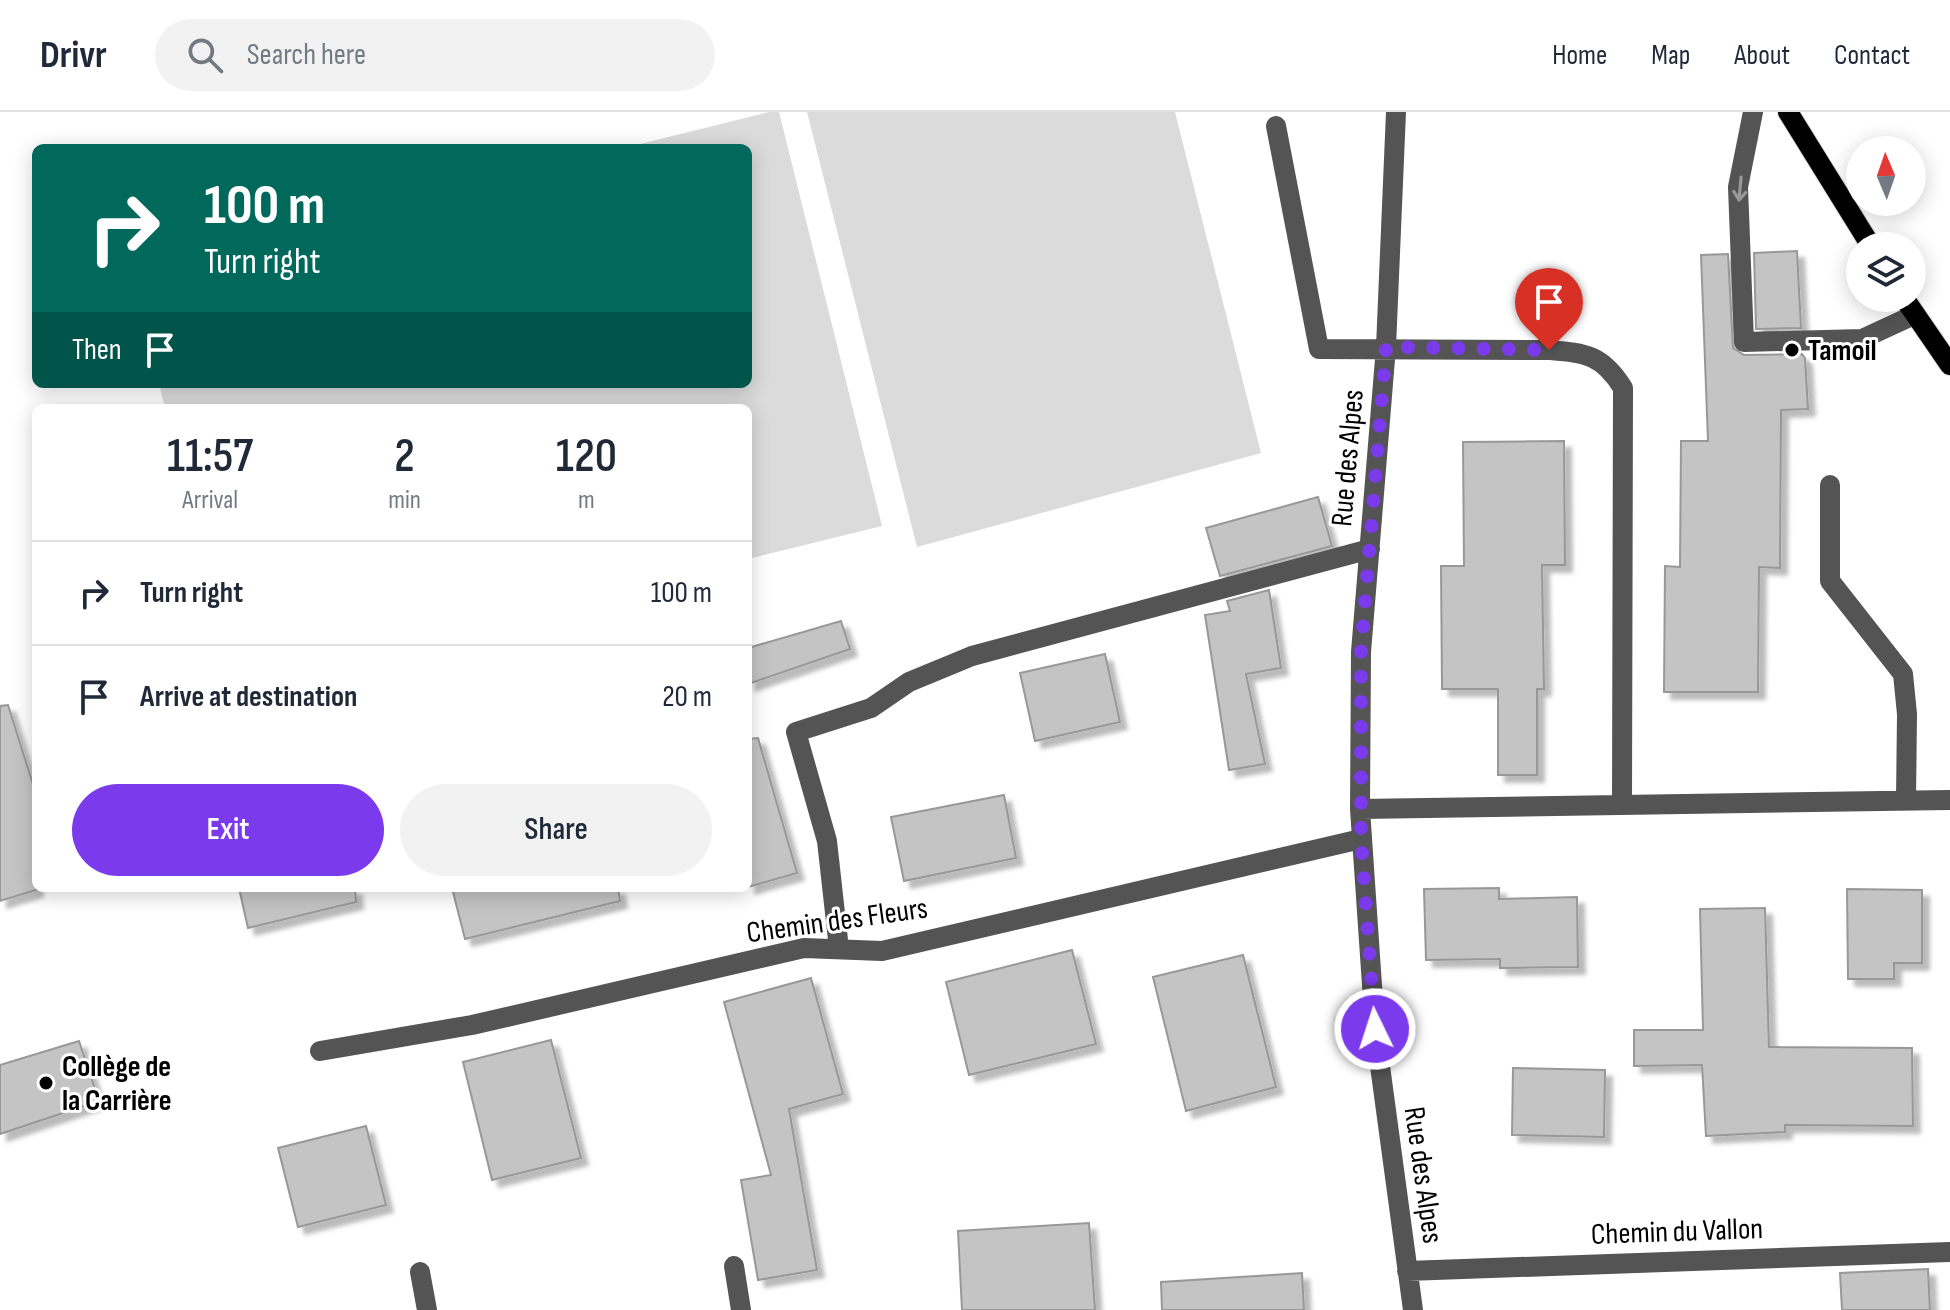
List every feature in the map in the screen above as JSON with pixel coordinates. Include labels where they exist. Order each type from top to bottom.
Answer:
[{"type":"main road","points":[[1788,112],[1862,232]]},
{"type":"main road","points":[[1913,312],[1950,365]]},
{"type":"street","name":"Rue des Alpes","points":[[1396,112],[1386,347],[1361,652],[1360,809],[1375,1029],[1413,1310]]},
{"type":"street","points":[[1753,112],[1738,187],[1744,342],[1862,339],[1900,312]]},
{"type":"street","points":[[1276,126],[1319,349],[1386,347],[1585,353],[1610,367],[1623,388],[1622,805]]},
{"type":"street","points":[[1830,485],[1830,581],[1903,674],[1907,714],[1906,800]]},
{"type":"street","points":[[839,949],[827,841],[796,732],[871,708],[909,682],[972,656],[1370,549]]},
{"type":"street","points":[[1360,809],[1950,800]]},
{"type":"street","name":"Chemin des Fleurs","points":[[320,1051],[472,1025],[804,948],[882,951],[1361,839]]},
{"type":"street","name":"Chemin du Vallon","points":[[1407,1271],[1950,1252]]},
{"type":"street","points":[[734,1266],[741,1310]]},
{"type":"street","points":[[420,1272],[427,1310]]},
{"type":"shaded area","points":[[779,112],[882,526],[752,558],[752,404],[164,404],[160,388],[752,388],[752,144],[640,144]]},
{"type":"shaded area","points":[[807,112],[1175,112],[1261,453],[917,547]]},
{"type":"building","points":[[1797,251],[1801,328],[1756,329],[1754,253]]},
{"type":"building","points":[[1728,254],[1733,348],[1744,355],[1802,354],[1805,358],[1808,409],[1781,410],[1780,568],[1759,567],[1758,692],[1664,692],[1665,566],[1680,567],[1681,441],[1708,441],[1701,255]]},
{"type":"building","points":[[1564,441],[1565,565],[1542,565],[1544,689],[1537,689],[1537,775],[1498,775],[1498,689],[1442,689],[1441,566],[1464,566],[1463,442]]},
{"type":"building","points":[[1318,497],[1332,546],[1220,576],[1206,528]]},
{"type":"building","points":[[1269,590],[1281,668],[1246,674],[1265,764],[1229,770],[1205,615],[1230,611],[1227,601]]},
{"type":"building","points":[[841,621],[850,649],[752,683],[752,647]]},
{"type":"building","points":[[1105,654],[1120,722],[1035,741],[1020,673]]},
{"type":"building","points":[[8,705],[32,781],[32,891],[0,901],[0,706]]},
{"type":"building","points":[[758,738],[797,873],[752,886],[752,739]]},
{"type":"building","points":[[1004,795],[1016,858],[904,881],[891,817]]},
{"type":"building","points":[[1499,888],[1499,899],[1577,897],[1578,967],[1500,968],[1500,959],[1426,960],[1424,889]]},
{"type":"building","points":[[1847,889],[1922,890],[1922,963],[1894,963],[1894,979],[1848,979]]},
{"type":"building","points":[[240,892],[355,892],[356,902],[248,928]]},
{"type":"building","points":[[453,892],[619,892],[620,901],[465,939]]},
{"type":"building","points":[[1765,908],[1769,1047],[1912,1048],[1913,1126],[1785,1125],[1785,1132],[1706,1136],[1702,1065],[1634,1066],[1634,1030],[1703,1030],[1700,909]]},
{"type":"building","points":[[1072,950],[1096,1044],[969,1075],[946,982]]},
{"type":"building","points":[[1243,955],[1276,1087],[1186,1111],[1153,977]]},
{"type":"building","points":[[811,978],[843,1094],[789,1109],[817,1270],[758,1280],[741,1180],[771,1175],[724,1002]]},
{"type":"building","points":[[551,1040],[581,1158],[492,1180],[463,1062]]},
{"type":"building","name":"Collège de la Carrière","points":[[79,1041],[99,1101],[0,1134],[0,1065]]},
{"type":"building","points":[[1513,1068],[1605,1070],[1604,1137],[1512,1135]]},
{"type":"building","points":[[366,1126],[386,1205],[298,1227],[278,1148]]},
{"type":"building","points":[[1089,1223],[1095,1310],[962,1310],[958,1231]]},
{"type":"building","points":[[1928,1269],[1930,1310],[1842,1310],[1840,1273]]},
{"type":"building","points":[[1302,1273],[1304,1310],[1162,1310],[1161,1282]]},
{"type":"place","name":"Tamoil","points":[[1792,350]]},
{"type":"place","name":"Collège de la Carrière","points":[[46,1083]]},
{"type":"route","points":[[1375,1029],[1361,839],[1361,652],[1386,347],[1549,350]]}]
